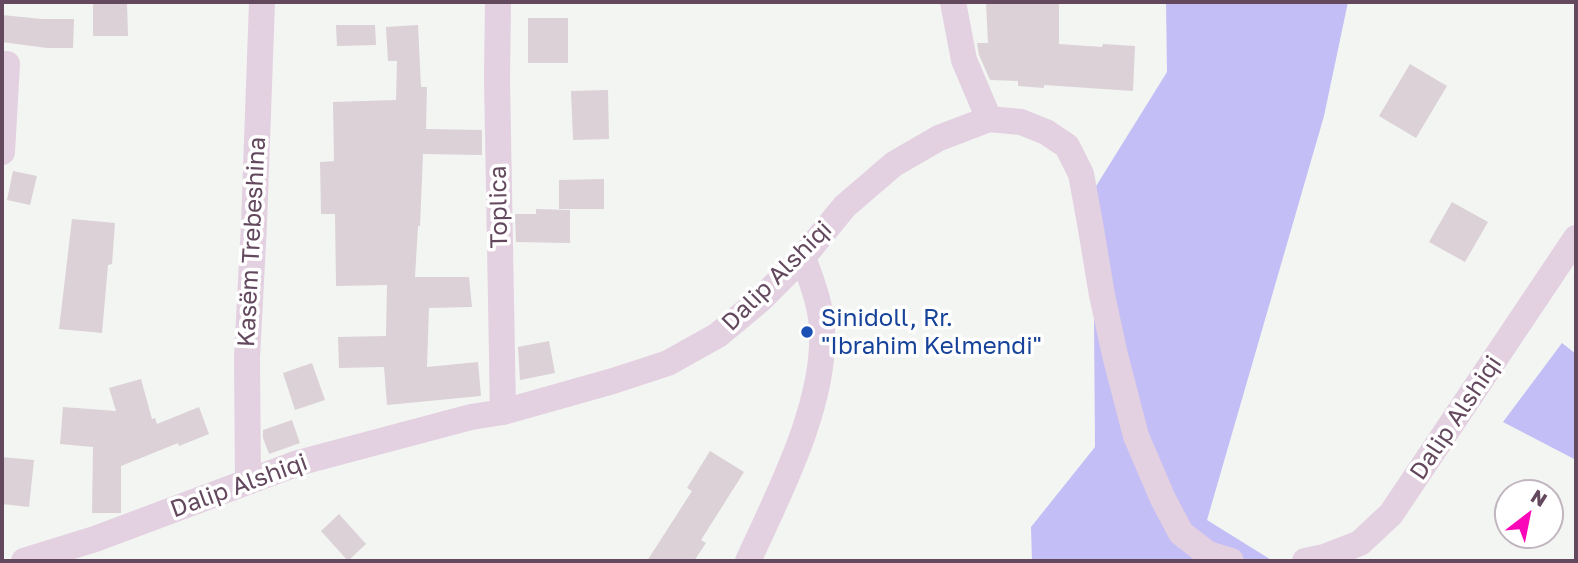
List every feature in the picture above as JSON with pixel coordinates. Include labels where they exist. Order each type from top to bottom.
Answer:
[{"type":"street","name":"Kasëm Trebeshina","points":[[248,482],[247,357],[262,2]]},
{"type":"street","name":"Toplica","points":[[498,2],[497,93],[503,412]]},
{"type":"street","points":[[953,2],[964,60],[989,119]]},
{"type":"street","points":[[2,152],[7,65]]},
{"type":"street","name":"Dalip Alshiqi","points":[[24,561],[95,539],[298,463],[471,417],[503,412],[668,363],[718,335],[760,300],[803,257],[845,206],[894,164],[939,138],[989,119],[1021,122],[1046,132],[1067,146],[1080,174],[1107,319],[1136,436],[1181,533],[1208,554],[1231,561]]},
{"type":"street","name":"Dalip Alshiqi","points":[[1305,561],[1324,557],[1360,543],[1391,514],[1576,238]]},
{"type":"street","points":[[748,561],[788,473],[810,414],[820,371],[822,328],[814,288],[803,257]]},
{"type":"shaded area","points":[[1166,2],[1348,2],[1324,116],[1207,520],[1273,561],[1032,561],[1031,527],[1095,447],[1093,191],[1167,72]]},
{"type":"shaded area","points":[[1562,343],[1576,354],[1576,460],[1503,422]]},
{"type":"building","points":[[986,2],[1059,2],[1059,44],[1135,46],[1133,91],[1044,85],[1044,88],[1018,86],[1018,81],[990,80],[977,43],[988,43]]},
{"type":"building","points":[[93,3],[127,3],[128,36],[93,36]]},
{"type":"building","points":[[2,15],[74,19],[73,48],[47,48],[2,42]]},
{"type":"building","points":[[528,18],[568,18],[568,63],[528,63]]},
{"type":"building","points":[[336,25],[375,25],[376,45],[337,46]]},
{"type":"building","points":[[418,25],[421,87],[427,87],[426,129],[482,130],[482,155],[423,154],[415,277],[469,277],[472,307],[429,308],[427,367],[478,362],[481,396],[387,405],[384,367],[339,368],[338,337],[386,336],[387,285],[336,286],[335,214],[321,214],[320,162],[334,161],[333,102],[396,100],[397,61],[388,61],[386,27]]},
{"type":"building","points":[[1410,64],[1447,86],[1416,138],[1379,116]]},
{"type":"building","points":[[608,90],[609,139],[573,140],[571,91]]},
{"type":"building","points":[[13,171],[37,176],[30,205],[7,200]]},
{"type":"building","points":[[604,179],[604,209],[559,209],[559,180]]},
{"type":"building","points":[[1452,202],[1488,222],[1465,262],[1429,242]]},
{"type":"building","points":[[536,209],[570,210],[570,243],[516,242],[515,214],[536,214]]},
{"type":"building","points":[[72,219],[115,223],[102,333],[59,329]]},
{"type":"building","points":[[549,341],[555,373],[520,380],[518,347]]},
{"type":"building","points":[[312,363],[325,400],[295,410],[283,373]]},
{"type":"building","points":[[141,379],[152,419],[155,418],[157,424],[199,407],[209,434],[179,446],[178,443],[121,466],[121,513],[92,513],[93,447],[60,444],[63,407],[116,411],[109,388]]},
{"type":"building","points":[[292,420],[300,443],[269,454],[263,430]]},
{"type":"building","points":[[710,451],[744,472],[701,540],[706,543],[694,561],[647,561],[692,491],[687,488]]},
{"type":"building","points":[[2,457],[34,460],[29,507],[2,504]]},
{"type":"building","points":[[339,514],[366,544],[348,561],[321,531]]},
{"type":"place","name":"Sinidoll, Rr. \"Ibrahim Kelmendi\"","points":[[807,332]]}]
